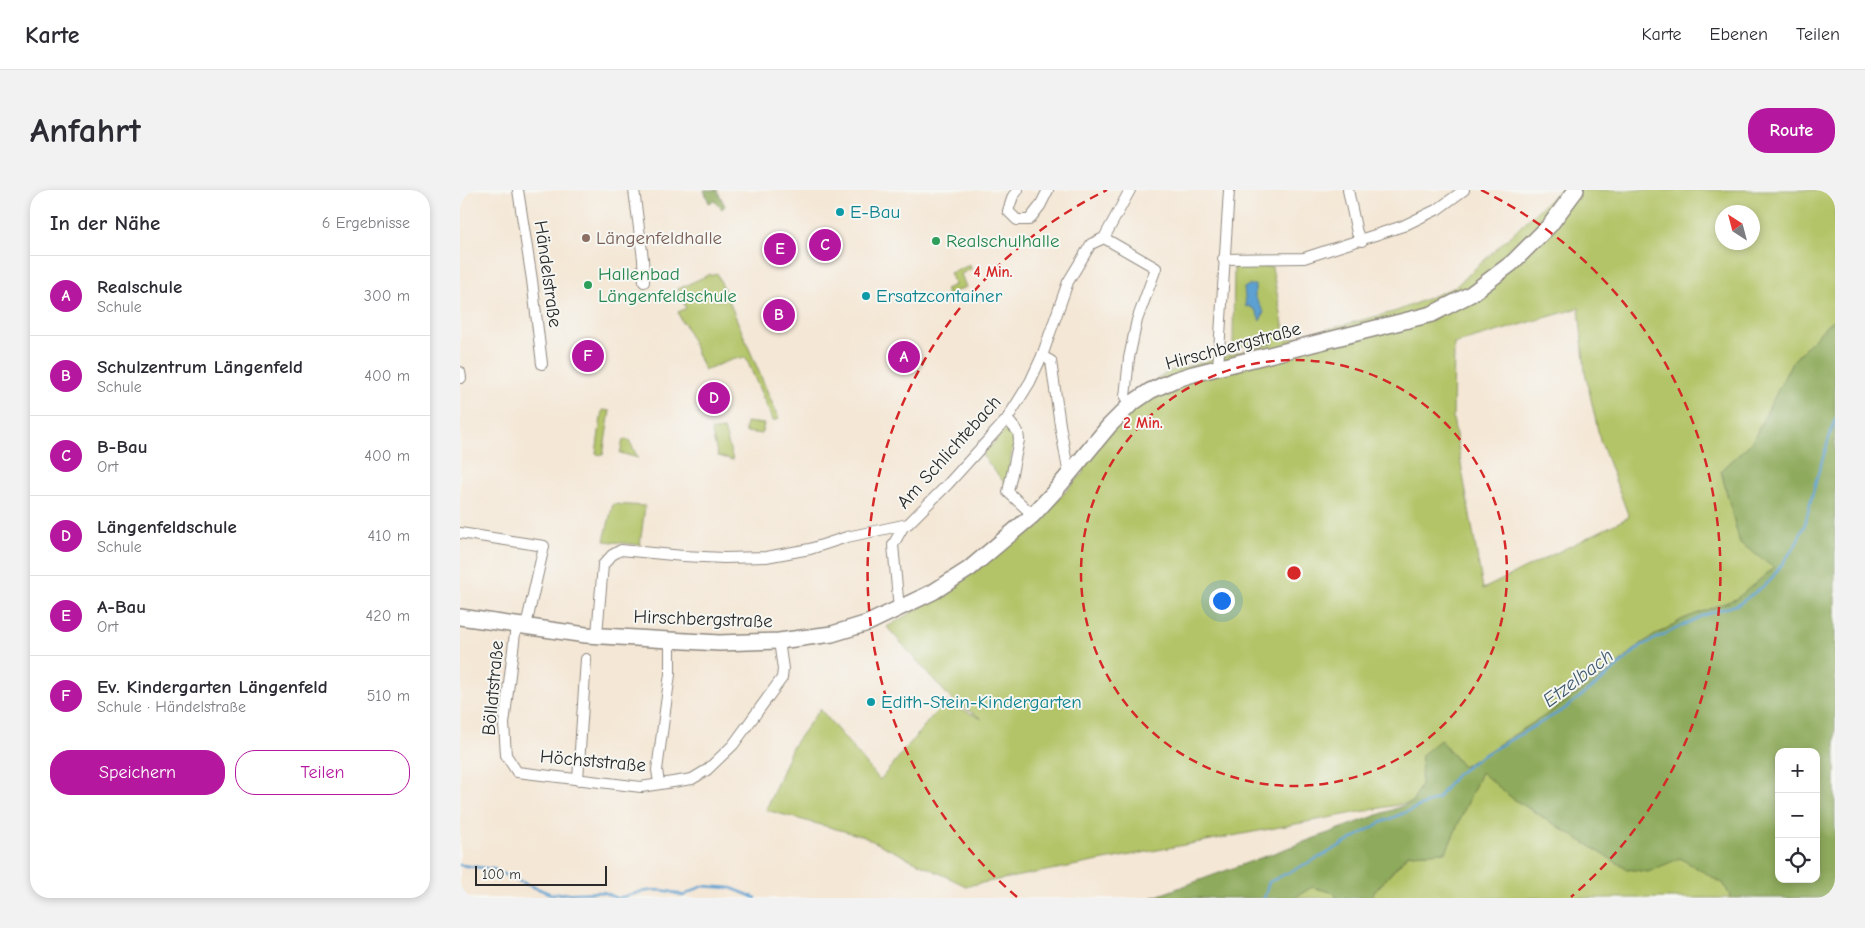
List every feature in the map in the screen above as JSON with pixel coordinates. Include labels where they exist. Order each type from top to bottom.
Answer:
[{"type":"street","name":"Händelstraße","points":[[518,190],[542,364]]},
{"type":"street","points":[[634,190],[644,282]]},
{"type":"street","points":[[1018,190],[1013,196],[1008,211],[1017,220],[1029,220],[1040,206],[1048,190]]},
{"type":"street","name":"Am Schlichtebach","points":[[597,634],[603,565],[612,555],[622,550],[724,558],[766,556],[810,549],[848,537],[903,527],[908,524],[1007,419],[1030,382],[1042,356],[1068,282],[1091,244],[1104,238],[1130,190]]},
{"type":"street","points":[[1218,368],[1223,259],[1229,190]]},
{"type":"street","points":[[1348,190],[1357,233],[1362,241]]},
{"type":"street","points":[[1223,259],[1304,258],[1362,241],[1403,226],[1438,210],[1464,190]]},
{"type":"street","name":"Hirschbergstraße","points":[[460,617],[586,634],[719,643],[779,641],[832,634],[868,622],[933,592],[969,569],[1033,515],[1109,426],[1131,404],[1150,391],[1174,380],[1432,314],[1471,294],[1512,263],[1550,225],[1576,190]]},
{"type":"street","points":[[1104,238],[1156,268],[1137,320],[1129,358],[1125,397],[1131,404]]},
{"type":"street","points":[[1042,356],[1051,361],[1069,475]]},
{"type":"street","points":[[1007,419],[1018,432],[1019,440],[1008,492],[1033,515]]},
{"type":"street","name":"Am Schlichtebach","points":[[899,609],[893,545],[903,527]]},
{"type":"street","name":"Böllatstraße","points":[[460,533],[544,546],[521,625],[504,724],[506,755]]},
{"type":"street","points":[[659,783],[657,770],[670,674],[670,639]]},
{"type":"street","name":"Höchststraße","points":[[506,755],[517,772],[641,787],[659,783],[692,780],[707,770],[733,745],[782,678],[783,669],[779,641]]},
{"type":"street","points":[[578,780],[586,659]]},
{"type":"green space","points":[[704,190],[717,190],[725,206],[722,209],[714,201],[709,203]]},
{"type":"green space","points":[[1560,190],[1835,190],[1835,317],[1792,362],[1752,442],[1721,471],[1740,543],[1775,567],[1736,599],[1683,619],[1642,643],[1609,672],[1546,715],[1463,767],[1441,740],[1422,755],[1421,784],[1413,802],[966,886],[862,836],[766,810],[792,747],[820,709],[880,780],[946,702],[982,719],[951,699],[887,627],[956,586],[1047,511],[1083,473],[1084,450],[1133,394],[1170,371],[1274,343],[1233,347],[1234,266],[1272,267],[1286,340],[1397,311],[1455,287]],"holes":[[[1579,308],[1585,372],[1600,440],[1629,517],[1483,589],[1453,418],[1454,344]]]},
{"type":"green space","points":[[970,265],[971,269],[961,274],[966,287],[947,295],[945,289],[955,285],[950,273]]},
{"type":"green space","points":[[717,273],[779,419],[773,421],[746,358],[734,359],[704,370],[684,322],[682,323],[678,312],[686,308],[678,289],[710,274],[711,276]]},
{"type":"green space","points":[[1835,317],[1835,898],[1731,898],[1724,884],[1680,858],[1648,872],[1627,869],[1512,798],[1481,772],[1446,852],[1408,854],[1369,898],[1337,898],[1334,893],[1312,887],[1294,898],[1151,898],[1413,802],[1421,784],[1422,755],[1440,740],[1463,767],[1546,715],[1609,672],[1642,643],[1683,619],[1736,599],[1774,568],[1740,543],[1721,471],[1752,442],[1792,362]]},
{"type":"green space","points":[[602,410],[610,411],[603,455],[596,454]]},
{"type":"green space","points":[[746,422],[764,424],[762,434],[745,432]]},
{"type":"green space","points":[[1011,428],[1015,434],[1006,485],[982,455],[1006,429]]},
{"type":"green space","points":[[724,429],[733,460],[718,456],[711,430]]},
{"type":"green space","points":[[623,440],[629,440],[638,458],[620,453]]},
{"type":"green space","points":[[613,504],[645,506],[640,545],[604,541]]},
{"type":"green space","points":[[1481,772],[1512,798],[1627,869],[1648,872],[1680,858],[1724,884],[1731,898],[1369,898],[1409,854],[1446,852]]},
{"type":"green space","points":[[1312,887],[1335,893],[1337,898],[1294,898]]},
{"type":"water","points":[[1249,285],[1255,285],[1255,297],[1264,312],[1260,321],[1256,311],[1249,306],[1246,307],[1244,288]]},
{"type":"waterway","name":"Etzelbach","points":[[1264,898],[1269,882],[1322,856],[1380,823],[1437,799],[1456,775],[1480,757],[1563,710],[1601,681],[1641,646],[1704,615],[1739,604],[1769,582],[1795,546],[1805,524],[1835,419]]},
{"type":"waterway","name":"Etzelbach","points":[[460,865],[493,869],[551,894],[603,892],[616,898]]},
{"type":"waterway","name":"Etzelbach","points":[[618,898],[658,890],[683,896],[702,886],[731,888],[756,898]]},
{"type":"place","name":"E-Bau","points":[[840,212]]},
{"type":"place","name":"Längenfeldhalle","points":[[586,238]]},
{"type":"place","name":"Realschulhalle","points":[[936,241]]},
{"type":"place","name":"B-Bau","points":[[825,245]]},
{"type":"place","name":"A-Bau","points":[[780,249]]},
{"type":"place","name":"Hallenbad Längenfeldschule","points":[[588,285]]},
{"type":"place","name":"Ersatzcontainer","points":[[866,296]]},
{"type":"place","name":"Schulzentrum Längenfeld","points":[[779,315]]},
{"type":"place","name":"Ev. Kindergarten Längenfeld","points":[[588,356]]},
{"type":"place","name":"Realschule","points":[[904,357]]},
{"type":"place","name":"Längenfeldschule","points":[[714,398]]},
{"type":"place","name":"Edith-Stein-Kindergarten","points":[[871,702]]}]
